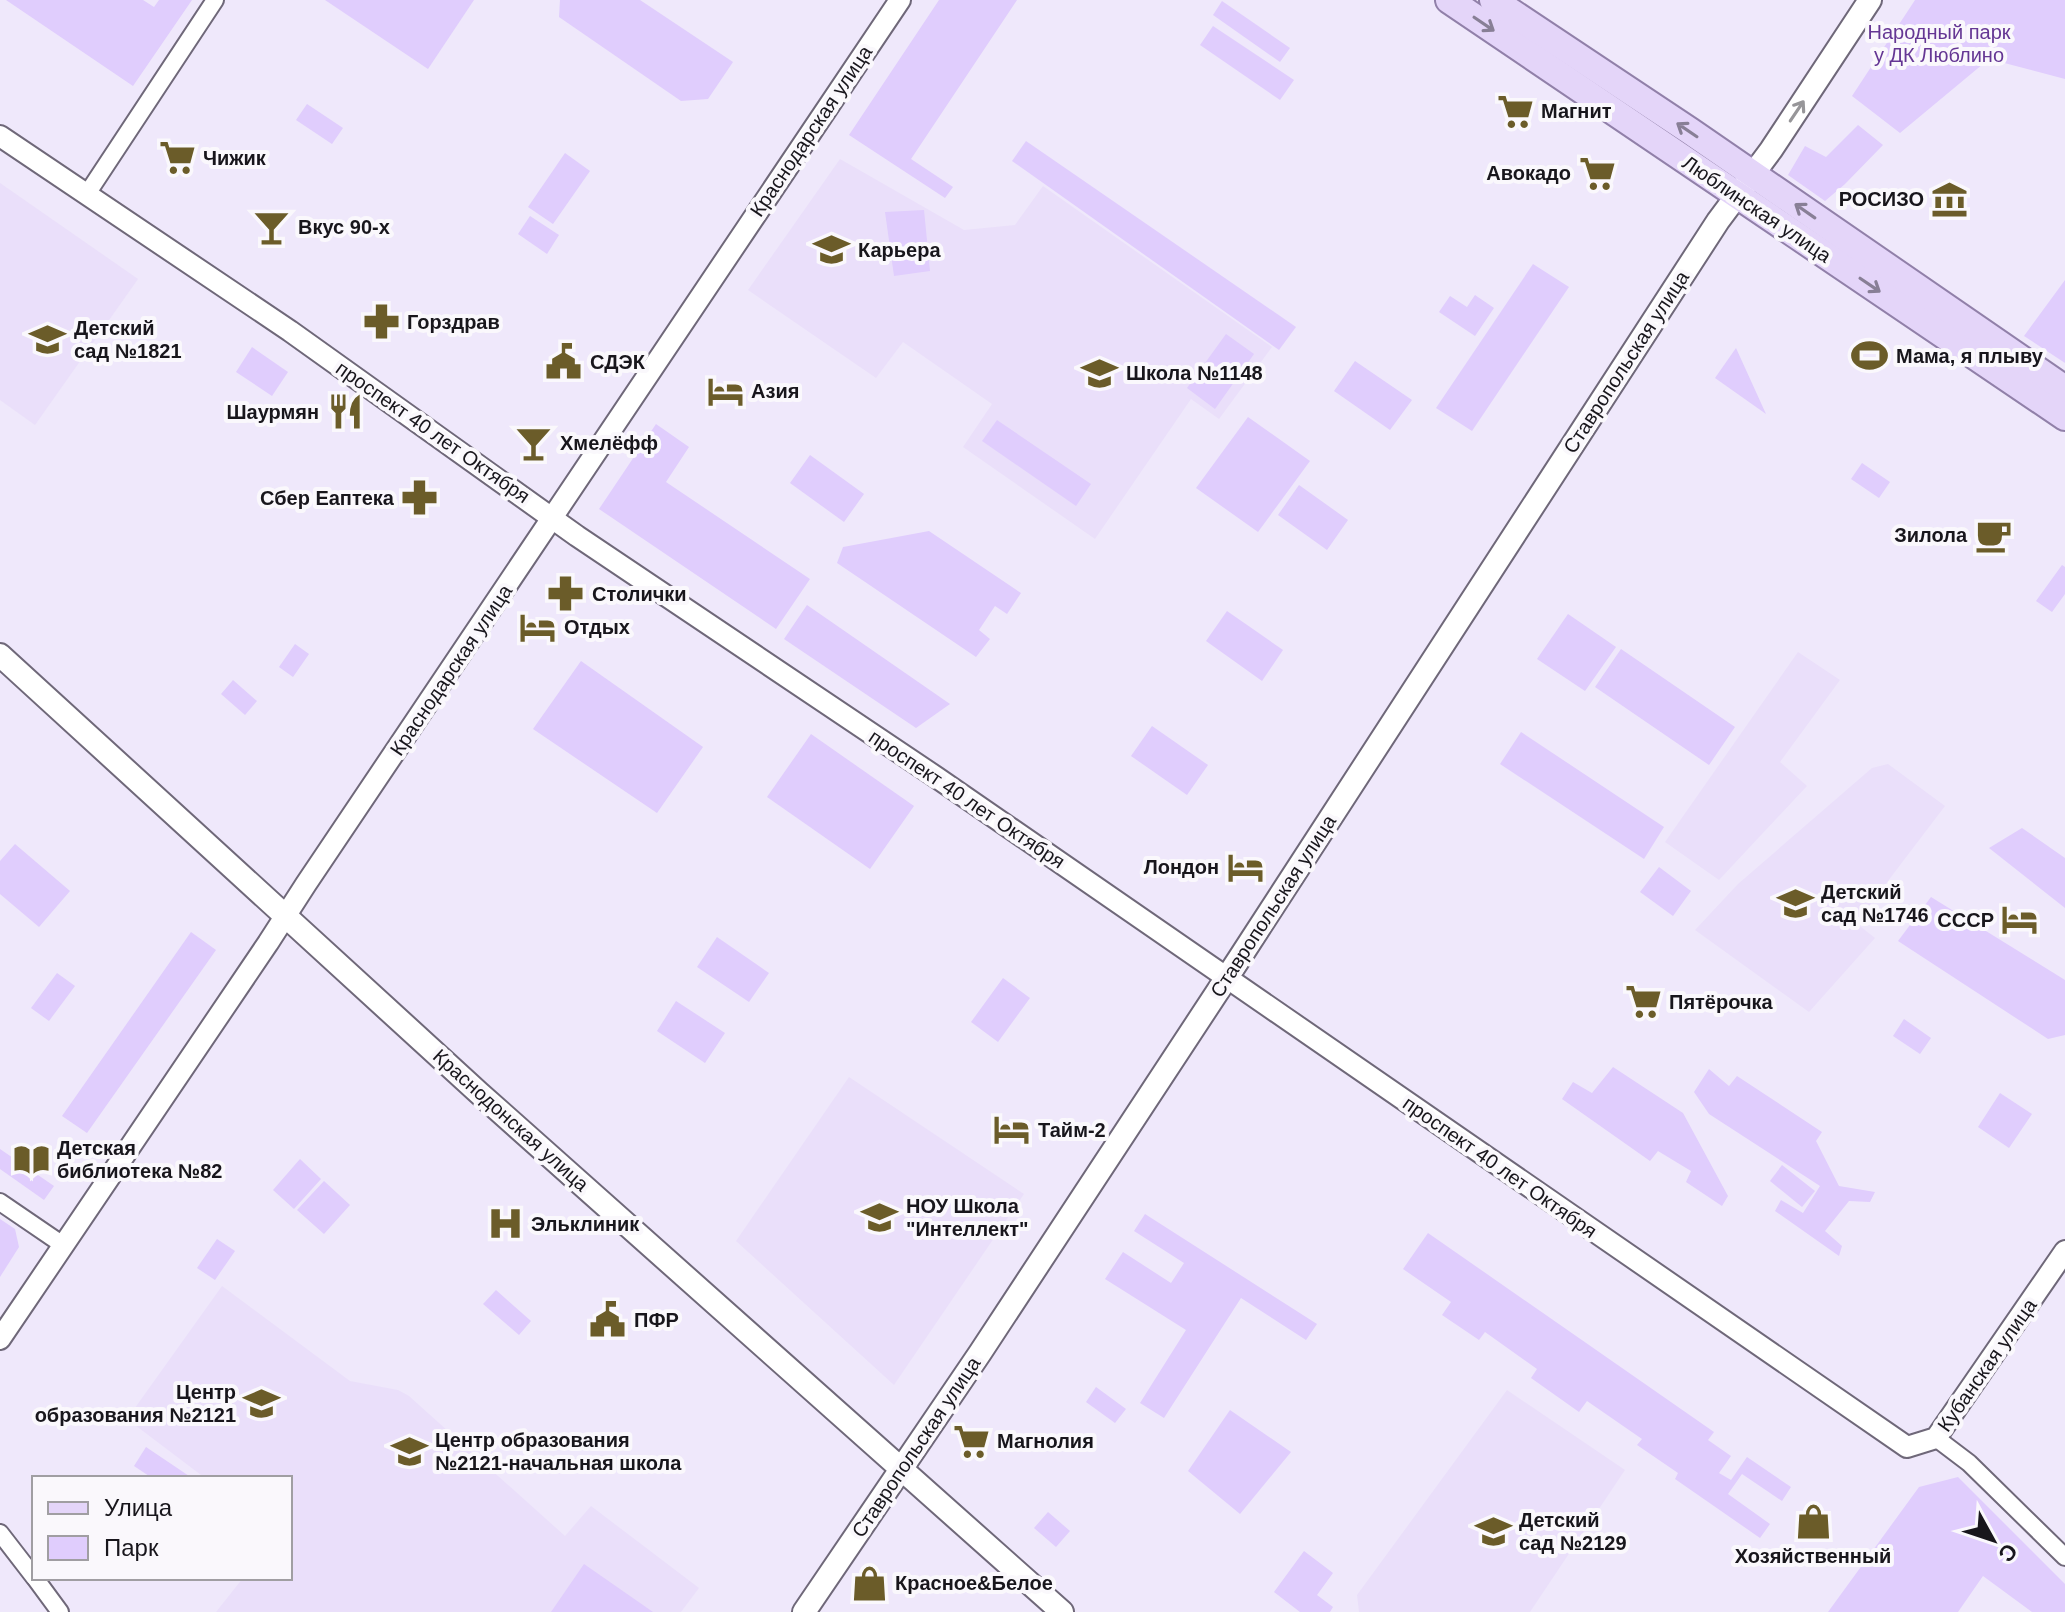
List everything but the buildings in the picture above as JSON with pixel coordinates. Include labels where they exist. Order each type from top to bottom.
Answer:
[{"type":"main road","name":"Люблинская улица","points":[[1449,0],[2065,417]]},
{"type":"main road","name":"Люблинская улица","points":[[1493,0],[2065,389]]},
{"type":"main road","name":"Ставропольская улица","points":[[804,1612],[903,1469],[1226,978],[1604,394],[1870,0]]},
{"type":"main road","name":"Краснодонская улица","points":[[0,655],[479,1093],[1062,1612]]},
{"type":"street","points":[[87,194],[215,0]]},
{"type":"street","name":"Краснодарская улица","points":[[0,1339],[900,0]]},
{"type":"street","name":"проспект 40 лет Октября","points":[[0,136],[290,331],[553,518],[936,777],[1907,1447],[1936,1438]]},
{"type":"street","points":[[0,1202],[63,1245]]},
{"type":"street","name":"Кубанская улица","points":[[1936,1438],[2065,1251]]},
{"type":"street","points":[[1936,1438],[1969,1463],[2065,1557]]},
{"type":"street","points":[[0,1533],[32,1575]]},
{"type":"street","points":[[36,1580],[60,1612]]},
{"type":"shaded area","name":"Школа №1148","points":[[840,159],[964,230],[1015,225],[1043,186],[1272,347],[1219,419],[1191,399],[1095,539],[963,447],[992,404],[903,342],[876,378],[748,290]]},
{"type":"shaded area","name":"Детский сад №1821","points":[[0,183],[138,279],[35,425],[0,400]]},
{"type":"shaded area","points":[[1798,652],[1840,680],[1780,762],[1807,786],[1719,880],[1665,842]]},
{"type":"shaded area","name":"Детский сад №1746","points":[[1888,764],[1945,806],[1856,923],[1875,938],[1809,1012],[1695,930],[1738,884],[1872,768]]},
{"type":"shaded area","name":"НОУ Школа \"Интеллект\"","points":[[849,1077],[1024,1194],[894,1385],[736,1241]]},
{"type":"shaded area","points":[[222,1286],[350,1381],[398,1390],[409,1396],[565,1536],[591,1506],[699,1588],[681,1612],[216,1612],[241,1580],[292,1580],[292,1476],[202,1476],[127,1419]]},
{"type":"shaded area","name":"Детский сад №2129","points":[[1507,1390],[1625,1470],[1530,1612],[1359,1612],[1357,1595]]},
{"type":"green space","points":[[6,0],[143,0],[154,7],[159,0],[192,0],[133,86]]},
{"type":"green space","points":[[325,0],[474,0],[428,69]]},
{"type":"green space","points":[[560,0],[640,0],[733,62],[708,99],[681,101],[559,17]]},
{"type":"green space","points":[[939,0],[1017,0],[911,159],[953,187],[945,198],[849,135]]},
{"type":"green space","name":"Народный парк у ДК Люблино","points":[[1915,0],[2065,0],[2065,79],[1989,59],[1900,133],[1852,96]]},
{"type":"green space","points":[[1222,1],[1290,48],[1280,62],[1213,15]]},
{"type":"green space","points":[[1213,26],[1294,80],[1280,100],[1200,45]]},
{"type":"green space","points":[[307,104],[343,128],[332,144],[296,120]]},
{"type":"green space","points":[[1858,125],[1883,145],[1825,201],[1788,175],[1805,146],[1826,157]]},
{"type":"green space","points":[[1026,141],[1296,327],[1279,350],[1012,161]]},
{"type":"green space","points":[[565,153],[590,171],[553,224],[528,207]]},
{"type":"green space","points":[[924,210],[930,271],[894,276],[885,212]]},
{"type":"green space","points":[[530,216],[559,235],[547,254],[518,234]]},
{"type":"green space","points":[[1533,264],[1569,287],[1472,431],[1436,408]]},
{"type":"green space","points":[[2065,280],[2065,363],[2024,336]]},
{"type":"green space","points":[[1475,295],[1494,308],[1475,336],[1439,312],[1450,296],[1467,307]]},
{"type":"green space","points":[[1226,334],[1254,354],[1215,409],[1187,388]]},
{"type":"green space","points":[[252,347],[288,372],[272,396],[236,372]]},
{"type":"green space","points":[[1736,348],[1766,414],[1715,378]]},
{"type":"green space","points":[[1355,361],[1412,400],[1390,430],[1334,391]]},
{"type":"green space","points":[[1248,417],[1310,461],[1258,532],[1196,488]]},
{"type":"green space","points":[[997,420],[1091,484],[1076,506],[982,441]]},
{"type":"green space","points":[[656,424],[689,447],[666,482],[810,579],[776,629],[599,509]]},
{"type":"green space","points":[[810,455],[864,494],[844,522],[790,483]]},
{"type":"green space","points":[[1862,463],[1890,482],[1879,498],[1851,479]]},
{"type":"green space","points":[[1299,485],[1348,520],[1327,550],[1278,515]]},
{"type":"green space","points":[[929,531],[1021,593],[1007,614],[995,606],[979,630],[990,639],[976,657],[837,563],[843,547]]},
{"type":"green space","points":[[2062,565],[2065,567],[2065,594],[2052,612],[2036,601]]},
{"type":"green space","points":[[807,605],[950,704],[916,728],[784,639]]},
{"type":"green space","points":[[1227,611],[1283,650],[1262,681],[1206,641]]},
{"type":"green space","points":[[1568,614],[1616,647],[1585,691],[1537,659]]},
{"type":"green space","points":[[295,644],[309,654],[293,677],[279,667]]},
{"type":"green space","points":[[1621,649],[1735,727],[1709,765],[1595,687]]},
{"type":"green space","points":[[581,661],[703,747],[657,813],[533,729]]},
{"type":"green space","points":[[233,680],[257,701],[245,715],[221,694]]},
{"type":"green space","points":[[1152,726],[1208,765],[1187,795],[1131,756]]},
{"type":"green space","points":[[1521,732],[1664,827],[1644,859],[1500,764]]},
{"type":"green space","points":[[811,734],[914,806],[870,869],[767,797]]},
{"type":"green space","points":[[2022,828],[2065,858],[2065,908],[1989,848]]},
{"type":"green space","points":[[15,844],[70,891],[39,927],[0,894],[0,861]]},
{"type":"green space","points":[[1659,867],[1691,891],[1673,916],[1640,892]]},
{"type":"green space","points":[[1931,897],[2065,980],[2065,1035],[2048,1039],[1898,941]]},
{"type":"green space","points":[[191,932],[216,950],[87,1133],[62,1116]]},
{"type":"green space","points":[[717,937],[769,973],[749,1002],[697,967]]},
{"type":"green space","points":[[57,973],[75,986],[49,1021],[31,1008]]},
{"type":"green space","points":[[1003,978],[1030,998],[998,1042],[971,1022]]},
{"type":"green space","points":[[676,1001],[725,1033],[705,1063],[657,1031]]},
{"type":"green space","points":[[1904,1019],[1931,1038],[1920,1054],[1893,1036]]},
{"type":"green space","points":[[1613,1067],[1683,1113],[1728,1196],[1722,1206],[1686,1182],[1691,1171],[1658,1151],[1650,1161],[1562,1099],[1573,1082],[1592,1093]]},
{"type":"green space","points":[[1709,1069],[1729,1086],[1737,1076],[1822,1132],[1816,1141],[1839,1186],[1875,1192],[1870,1202],[1849,1201],[1825,1231],[1842,1246],[1839,1256],[1775,1211],[1781,1200],[1803,1213],[1820,1186],[1709,1114],[1694,1092]]},
{"type":"green space","points":[[2000,1093],[2032,1114],[2009,1148],[1978,1127]]},
{"type":"green space","points":[[0,1149],[54,1186],[44,1200],[0,1169]]},
{"type":"green space","points":[[300,1159],[321,1179],[294,1209],[273,1190]]},
{"type":"green space","points":[[1782,1165],[1815,1191],[1802,1207],[1770,1181]]},
{"type":"green space","points":[[324,1181],[350,1205],[324,1234],[297,1210]]},
{"type":"green space","points":[[1145,1214],[1317,1324],[1306,1340],[1241,1298],[1164,1418],[1140,1403],[1186,1330],[1105,1279],[1123,1252],[1171,1283],[1184,1263],[1134,1231]]},
{"type":"green space","points":[[0,1219],[15,1229],[19,1247],[0,1277]]},
{"type":"green space","points":[[1428,1233],[1714,1432],[1708,1440],[1731,1456],[1719,1473],[1731,1480],[1747,1457],[1791,1487],[1782,1501],[1742,1474],[1728,1494],[1770,1524],[1760,1538],[1675,1479],[1678,1473],[1637,1445],[1642,1439],[1587,1401],[1579,1412],[1531,1378],[1537,1369],[1485,1332],[1479,1340],[1442,1315],[1451,1302],[1403,1269]]},
{"type":"green space","points":[[217,1239],[235,1251],[215,1280],[197,1268]]},
{"type":"green space","points":[[496,1290],[531,1321],[519,1335],[483,1304]]},
{"type":"green space","points":[[1096,1387],[1126,1409],[1115,1423],[1086,1402]]},
{"type":"green space","points":[[1230,1410],[1291,1452],[1240,1514],[1188,1471]]},
{"type":"green space","points":[[146,1447],[189,1476],[149,1476],[134,1466]]},
{"type":"green space","points":[[1958,1477],[2065,1584],[2065,1612],[2032,1612],[1983,1576],[1958,1612],[1828,1612],[1919,1487]]},
{"type":"green space","points":[[1048,1512],[1070,1531],[1056,1547],[1034,1528]]},
{"type":"green space","points":[[1304,1551],[1333,1573],[1317,1595],[1333,1607],[1330,1612],[1300,1612],[1274,1592]]},
{"type":"green space","points":[[584,1564],[653,1612],[551,1612]]},
{"type":"place","name":"Магнит","points":[[1515,111]]},
{"type":"place","name":"Чижик","points":[[177,158]]},
{"type":"place","name":"Авокадо","points":[[1597,173]]},
{"type":"place","name":"РОСИЗО","points":[[1950,199]]},
{"type":"place","name":"Вкус 90-х","points":[[272,227]]},
{"type":"place","name":"Карьера","points":[[832,250]]},
{"type":"place","name":"Горздрав","points":[[381,322]]},
{"type":"place","name":"Детский сад №1821","points":[[48,339]]},
{"type":"place","name":"Мама, я плыву","points":[[1870,356]]},
{"type":"place","name":"СДЭК","points":[[564,362]]},
{"type":"place","name":"Школа №1148","points":[[1100,373]]},
{"type":"place","name":"Азия","points":[[725,391]]},
{"type":"place","name":"Шаурмян","points":[[345,412]]},
{"type":"place","name":"Хмелёфф","points":[[534,443]]},
{"type":"place","name":"Сбер Еаптека","points":[[420,498]]},
{"type":"place","name":"Зилола","points":[[1993,535]]},
{"type":"place","name":"Столички","points":[[566,594]]},
{"type":"place","name":"Отдых","points":[[538,627]]},
{"type":"place","name":"Лондон","points":[[1245,867]]},
{"type":"place","name":"Детский сад №1746","points":[[1795,904]]},
{"type":"place","name":"СССР","points":[[2020,920]]},
{"type":"place","name":"Пятёрочка","points":[[1643,1002]]},
{"type":"place","name":"Тайм-2","points":[[1012,1130]]},
{"type":"place","name":"Детская библиотека №82","points":[[31,1160]]},
{"type":"place","name":"НОУ Школа \"Интеллект\"","points":[[880,1217]]},
{"type":"place","name":"Эльклиник","points":[[505,1224]]},
{"type":"place","name":"ПФР","points":[[608,1320]]},
{"type":"place","name":"Центр образования №2121","points":[[262,1404]]},
{"type":"place","name":"Магнолия","points":[[971,1441]]},
{"type":"place","name":"Центр образования №2121-начальная школа","points":[[409,1451]]},
{"type":"place","name":"Хозяйственный","points":[[1813,1521]]},
{"type":"place","name":"Детский сад №2129","points":[[1493,1532]]},
{"type":"place","name":"Красное&Белое","points":[[869,1583]]}]
